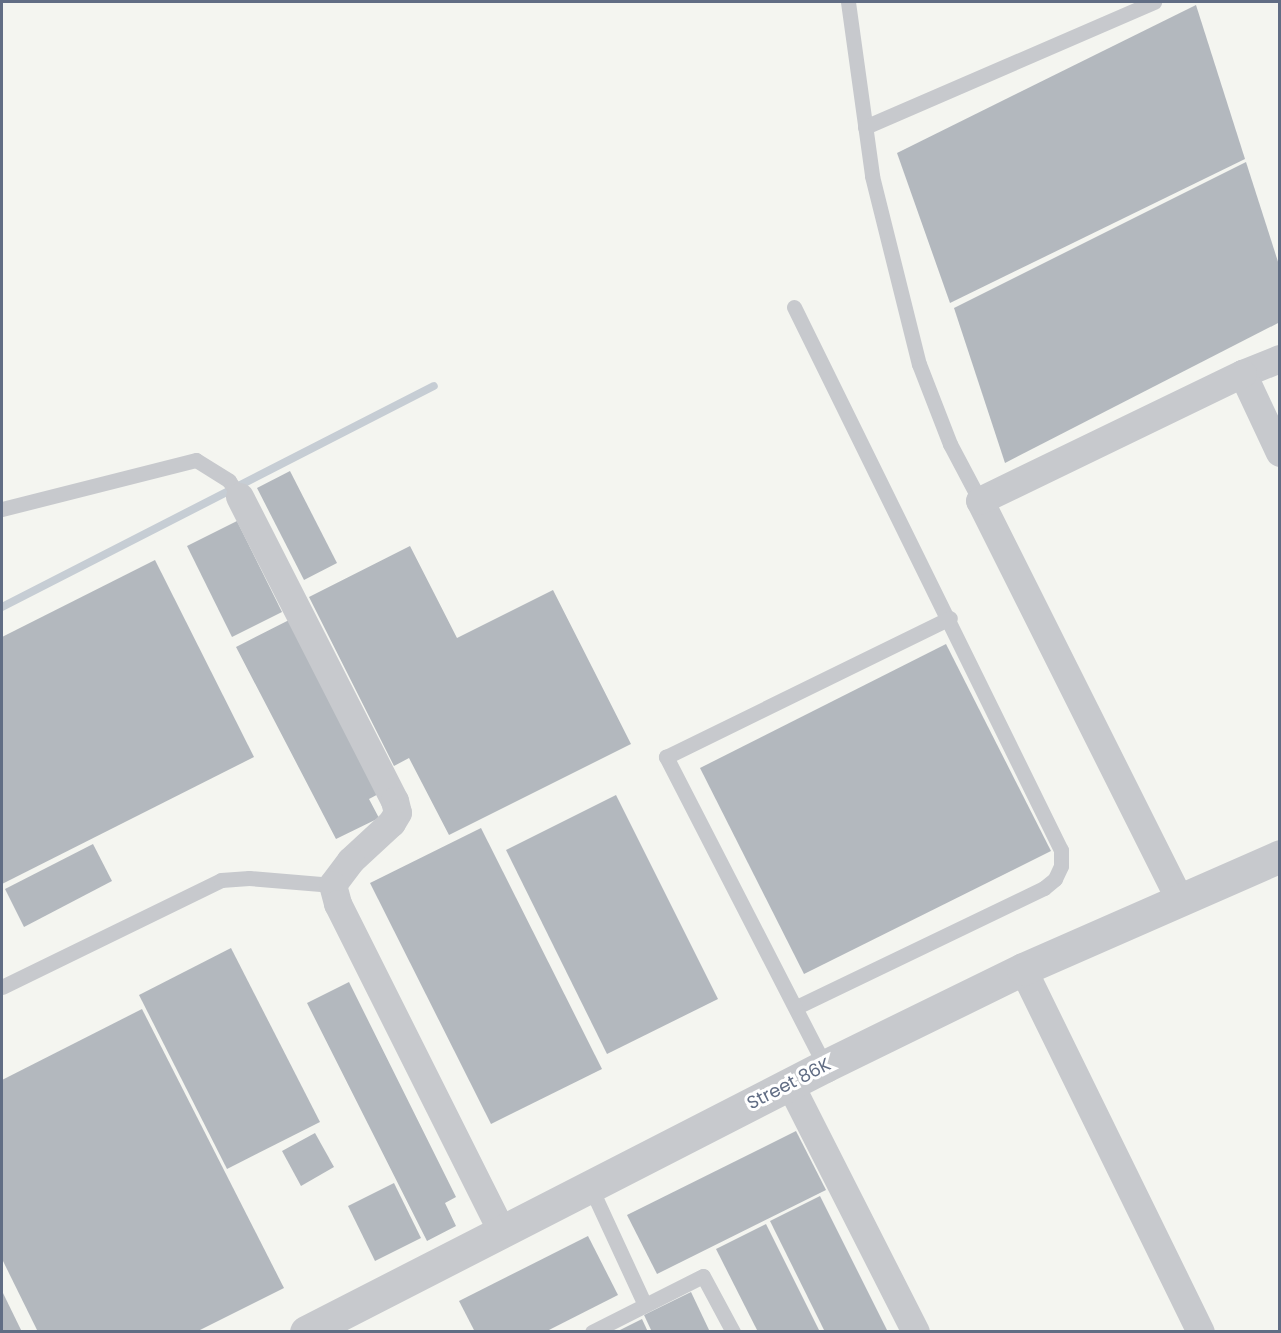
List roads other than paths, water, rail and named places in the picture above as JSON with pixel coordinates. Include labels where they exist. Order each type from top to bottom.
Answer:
[{"type":"street","points":[[1180,900],[980,501],[1243,374],[1280,359]]},
{"type":"street","points":[[1243,374],[1280,453]]},
{"type":"street","points":[[235,489],[395,801],[398,813],[392,823],[351,861],[333,885],[339,904],[502,1231]]},
{"type":"street","name":"Street 86K","points":[[306,1332],[825,1066],[1023,969],[1280,856]]},
{"type":"street","points":[[1023,969],[1201,1332]]},
{"type":"street","points":[[790,1084],[916,1332]]},
{"type":"lane","points":[[848,2],[872,176],[919,364],[950,444],[980,501]]},
{"type":"lane","points":[[865,128],[1154,2]]},
{"type":"lane","points":[[794,307],[950,618],[1061,850],[1061,866],[1055,879],[1044,888],[797,1007]]},
{"type":"lane","points":[[2,509],[196,460],[235,489]]},
{"type":"lane","points":[[825,1066],[797,1007],[666,757],[950,618]]},
{"type":"lane","points":[[2,987],[221,880],[249,878],[333,885]]},
{"type":"lane","points":[[590,1186],[645,1305]]},
{"type":"lane","points":[[592,1332],[703,1276],[733,1332]]},
{"type":"waterway","points":[[2,607],[434,386]]}]
